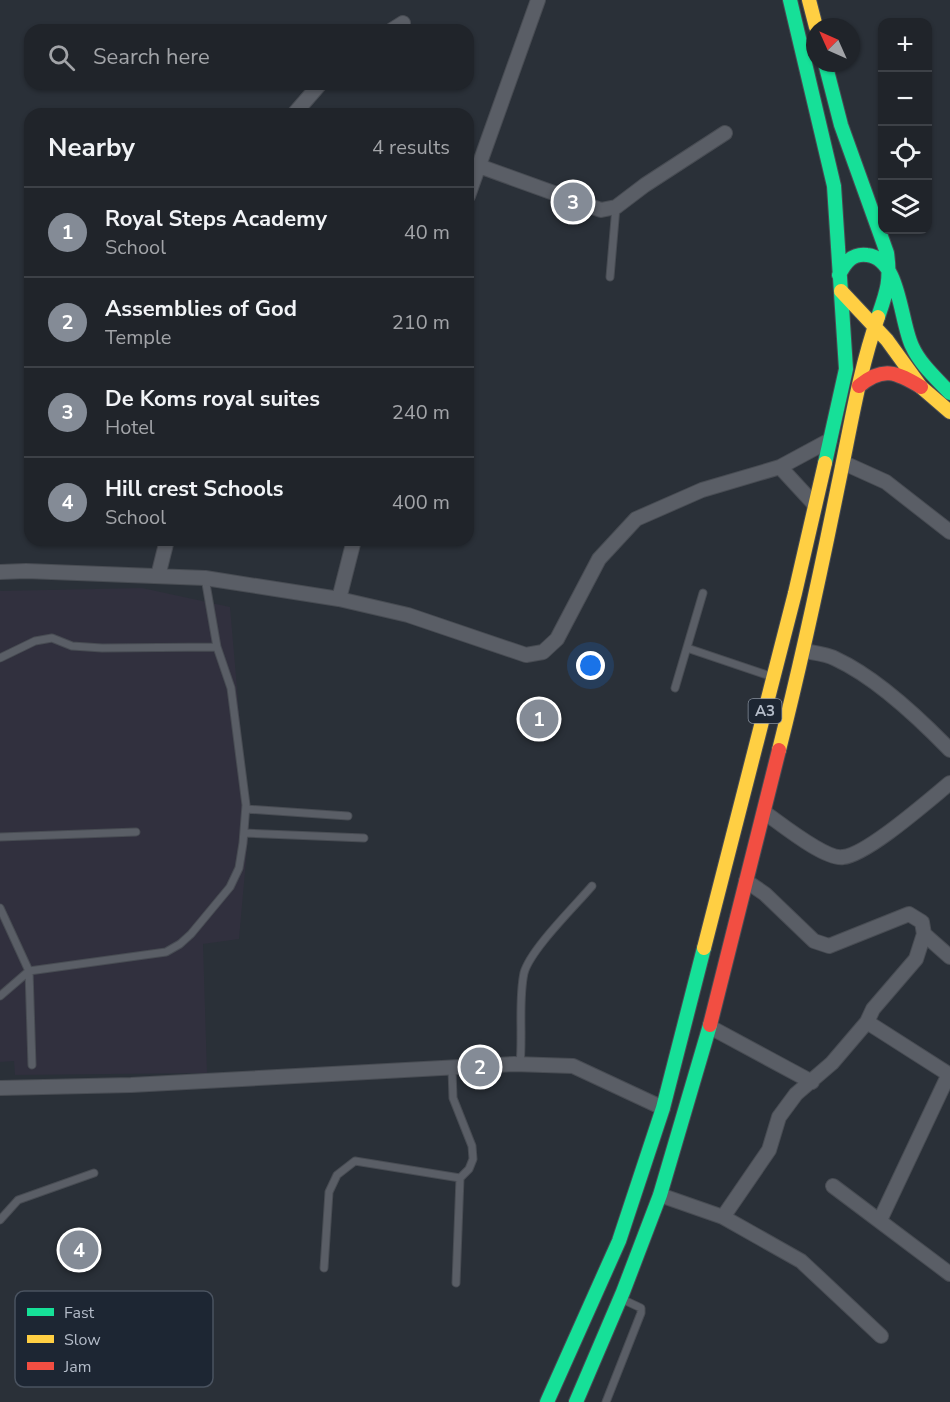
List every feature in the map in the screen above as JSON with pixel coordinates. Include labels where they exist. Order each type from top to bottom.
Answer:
[{"type":"main road","name":"A3","points":[[547,1402],[619,1241],[663,1108],[774,678],[846,369],[834,186],[790,0]]},
{"type":"main road","points":[[809,0],[814,18]]},
{"type":"main road","name":"A3","points":[[576,1402],[660,1195],[710,1027],[804,651],[859,386],[888,289],[889,266],[880,233],[841,125],[827,72]]},
{"type":"main road","points":[[839,275],[843,266],[857,255],[876,255],[889,266],[911,346],[949,392]]},
{"type":"main road","points":[[840,291],[900,356],[921,387]]},
{"type":"main road","points":[[859,386],[869,376],[884,372],[901,375],[921,387],[950,412]]},
{"type":"main road","points":[[758,738],[767,751],[780,746]]},
{"type":"street","points":[[474,180],[538,0]]},
{"type":"street","points":[[299,108],[315,90]]},
{"type":"street","points":[[479,166],[601,210],[616,207],[645,185],[725,133]]},
{"type":"street","points":[[0,572],[205,578],[339,599],[408,615],[526,656],[543,652],[557,639],[599,559],[636,519],[702,490],[780,467],[830,440]]},
{"type":"street","points":[[844,463],[886,482],[950,532]]},
{"type":"street","points":[[780,467],[815,505]]},
{"type":"street","points":[[158,576],[165,546]]},
{"type":"street","points":[[339,599],[352,546]]},
{"type":"street","points":[[804,651],[835,658],[872,680],[950,750]]},
{"type":"street","points":[[764,812],[822,852],[843,858],[867,848],[950,783]]},
{"type":"street","points":[[723,1217],[769,1150],[779,1117],[796,1094],[832,1063],[867,1022],[873,1009],[916,959],[924,934],[922,921],[909,914],[829,946],[814,941],[765,894],[747,881]]},
{"type":"street","points":[[924,934],[950,957]]},
{"type":"street","points":[[867,1022],[949,1075],[880,1220]]},
{"type":"street","points":[[710,1027],[812,1082]]},
{"type":"street","points":[[0,1088],[132,1085],[520,1065],[573,1066],[663,1108]]},
{"type":"street","points":[[833,1186],[950,1274]]},
{"type":"street","points":[[660,1195],[723,1217],[801,1261],[881,1336]]},
{"type":"lane","points":[[610,277],[616,207]]},
{"type":"lane","points":[[0,996],[29,971],[166,952],[180,944],[230,887],[239,868],[246,809],[231,688],[217,647],[205,578]]},
{"type":"lane","points":[[675,688],[703,593]]},
{"type":"lane","points":[[0,658],[35,641],[52,638],[72,646],[102,648],[217,647]]},
{"type":"lane","points":[[687,648],[774,678]]},
{"type":"lane","points":[[246,809],[348,816]]},
{"type":"lane","points":[[0,837],[136,832]]},
{"type":"lane","points":[[244,833],[364,838]]},
{"type":"lane","points":[[520,1065],[523,984],[530,958],[592,886]]},
{"type":"lane","points":[[0,908],[29,971],[32,1065]]},
{"type":"lane","points":[[452,1069],[453,1098],[472,1146],[473,1159],[469,1169],[460,1178],[456,1283]]},
{"type":"lane","points":[[324,1268],[329,1191],[337,1175],[349,1164],[355,1161],[460,1178]]},
{"type":"lane","points":[[0,1220],[18,1200],[94,1173]]},
{"type":"lane","points":[[606,1402],[641,1313],[641,1308],[620,1298]]},
{"type":"shaded area","points":[[142,588],[230,607],[249,827],[239,939],[203,944],[207,1073],[15,1075],[14,1061],[0,1062],[0,591]]},
{"type":"traffic: fast","points":[[790,0],[834,186],[846,369],[825,463]]},
{"type":"traffic: fast","points":[[827,72],[841,125],[887,253],[889,271],[887,286],[878,317]]},
{"type":"traffic: fast","points":[[839,275],[853,257],[862,255],[878,259],[886,267],[893,279],[915,353],[950,393]]},
{"type":"traffic: fast","points":[[547,1402],[619,1241],[663,1108],[704,948]]},
{"type":"traffic: fast","points":[[576,1402],[623,1292],[660,1195],[710,1025]]},
{"type":"traffic: slow","points":[[809,0],[814,18]]},
{"type":"traffic: slow","points":[[841,291],[887,340],[921,387],[950,412]]},
{"type":"traffic: slow","points":[[779,750],[810,619],[860,379],[878,317]]},
{"type":"traffic: slow","points":[[704,948],[795,593],[825,463]]},
{"type":"traffic: jam","points":[[859,386],[875,376],[890,373],[921,387]]},
{"type":"traffic: jam","points":[[710,1025],[779,750]]},
{"type":"place","name":"De Koms royal suites","points":[[573,202]]},
{"type":"place","name":"Royal Steps Academy","points":[[539,719]]},
{"type":"place","name":"Assemblies of God","points":[[480,1067]]},
{"type":"place","name":"Hill crest Schools","points":[[79,1250]]}]
